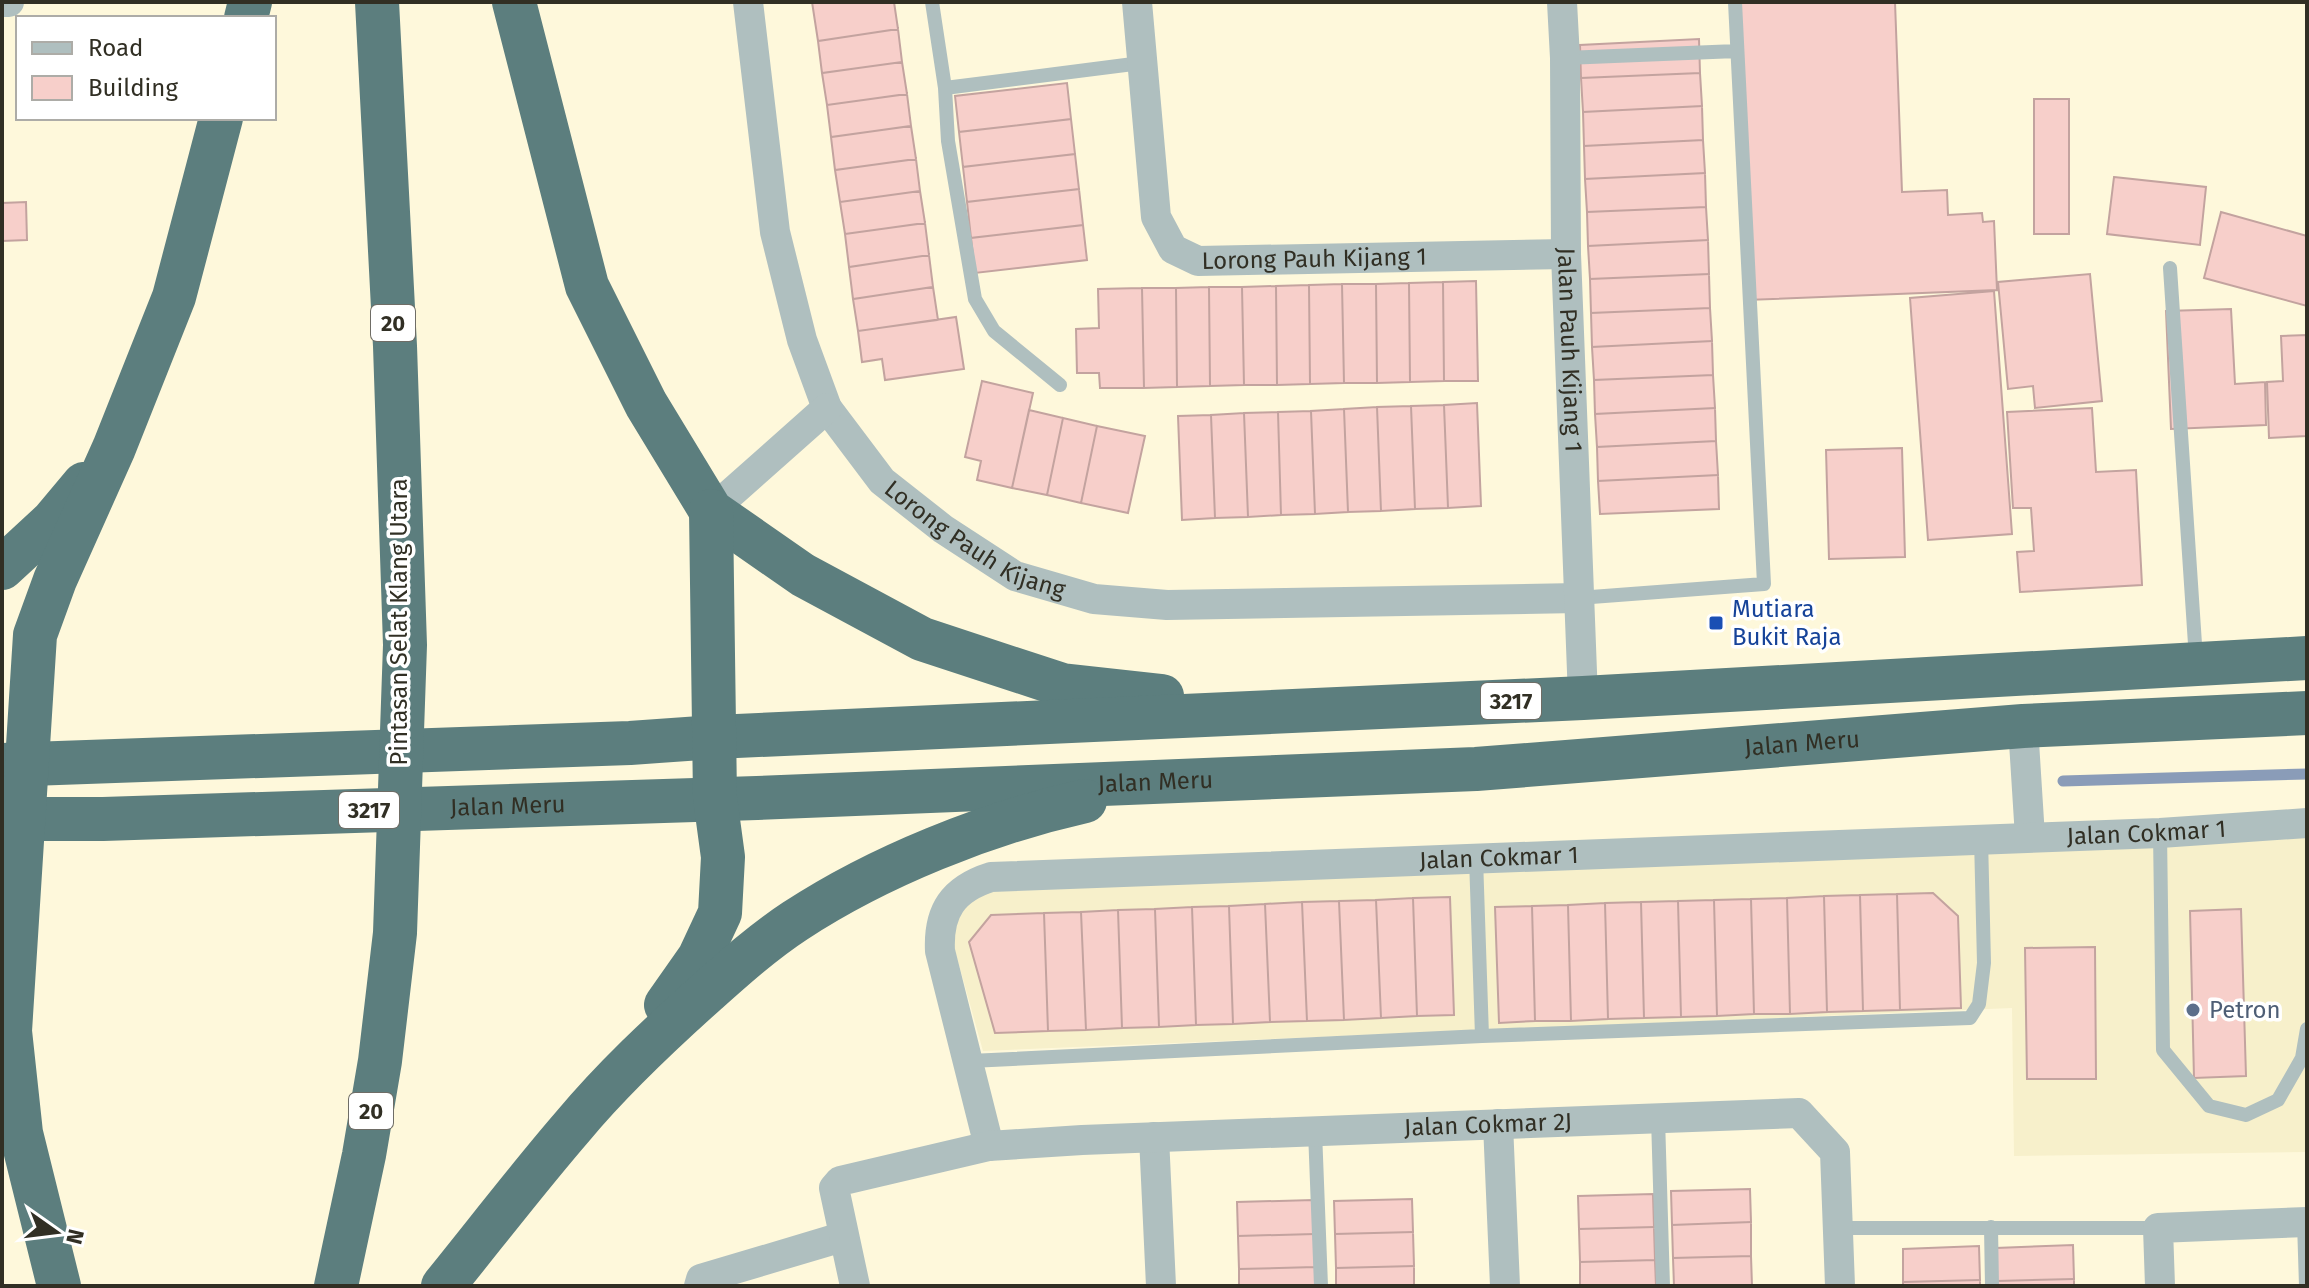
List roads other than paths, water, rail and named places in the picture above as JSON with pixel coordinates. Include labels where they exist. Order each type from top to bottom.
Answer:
[{"type":"highway","name":"Pintasan Selat Klang Utara","points":[[336,1286],[380,1061],[395,933],[405,645],[395,346],[377,2]]},
{"type":"highway","points":[[514,2],[587,286],[646,404],[711,511],[803,575],[922,639],[1062,685],[1308,711]]},
{"type":"highway","points":[[57,1286],[21,1133],[10,1031],[15,765],[35,635],[55,580],[114,448],[174,297],[220,120]]},
{"type":"highway","points":[[2,568],[53,521],[114,448]]},
{"type":"highway","points":[[443,1286],[574,1124],[699,958],[720,913],[723,857],[715,798],[711,511]]},
{"type":"highway","name":"3217","points":[[15,765],[630,743],[1583,698],[2307,658]]},
{"type":"highway","name":"Jalan Meru","points":[[13,819],[715,798],[1476,769],[2023,726],[2307,713]]},
{"type":"highway","points":[[574,1124],[664,1030],[736,966],[794,921],[868,880],[949,844],[1059,807],[1173,781]]},
{"type":"highway","points":[[2,1185],[57,1286]]},
{"type":"street","points":[[2,2],[9,2]]},
{"type":"street","name":"Lorong Pauh Kijang","points":[[748,2],[775,232],[802,340],[827,408],[882,481],[943,529],[1015,576],[1094,599],[1167,605],[1578,598]]},
{"type":"street","name":"Lorong Pauh Kijang 1","points":[[1137,2],[1156,217],[1173,249],[1198,261],[1566,254]]},
{"type":"street","name":"Jalan Pauh Kijang 1","points":[[1562,2],[1566,254],[1583,698]]},
{"type":"street","points":[[711,511],[827,408]]},
{"type":"street","points":[[2023,726],[2030,837]]},
{"type":"street","name":"Jalan Cokmar 1","points":[[989,1146],[940,951],[940,937],[950,901],[976,882],[1007,875],[2160,833],[2307,823]]},
{"type":"street","name":"Jalan Cokmar 2J","points":[[855,1286],[842,1237],[834,1188],[840,1181],[989,1146],[1799,1113],[1835,1152],[1840,1286]]},
{"type":"street","points":[[1498,1124],[1505,1286]]},
{"type":"street","points":[[1154,1137],[1161,1286]]},
{"type":"street","points":[[2160,1286],[2158,1228],[2305,1222]]},
{"type":"street","points":[[699,1286],[701,1279],[842,1237]]},
{"type":"lane","points":[[932,2],[945,88],[948,141],[975,299],[994,331],[1060,385]]},
{"type":"lane","points":[[1578,598],[1764,584],[1735,2]]},
{"type":"lane","points":[[1565,58],[1737,51]]},
{"type":"lane","points":[[945,88],[1141,63]]},
{"type":"lane","points":[[2170,268],[2196,663]]},
{"type":"lane","points":[[2160,833],[2163,1050],[2209,1106],[2246,1115],[2278,1100],[2302,1058],[2307,1029]]},
{"type":"lane","points":[[970,1061],[1482,1036],[1970,1018],[1979,1004],[1983,976],[1981,838]]},
{"type":"lane","points":[[1476,858],[1482,1036]]},
{"type":"lane","points":[[1658,1118],[1663,1286]]},
{"type":"lane","points":[[1315,1131],[1321,1286]]},
{"type":"lane","points":[[2305,1222],[2306,1286]]},
{"type":"lane","points":[[1991,1227],[1992,1286]]},
{"type":"lane","points":[[1838,1228],[2158,1228]]},
{"type":"waterway","points":[[2063,781],[2307,774]]},
{"type":"place","name":"Mutiara Bukit Raja","points":[[1716,623]]},
{"type":"place","name":"Petron","points":[[2193,1010]]}]
